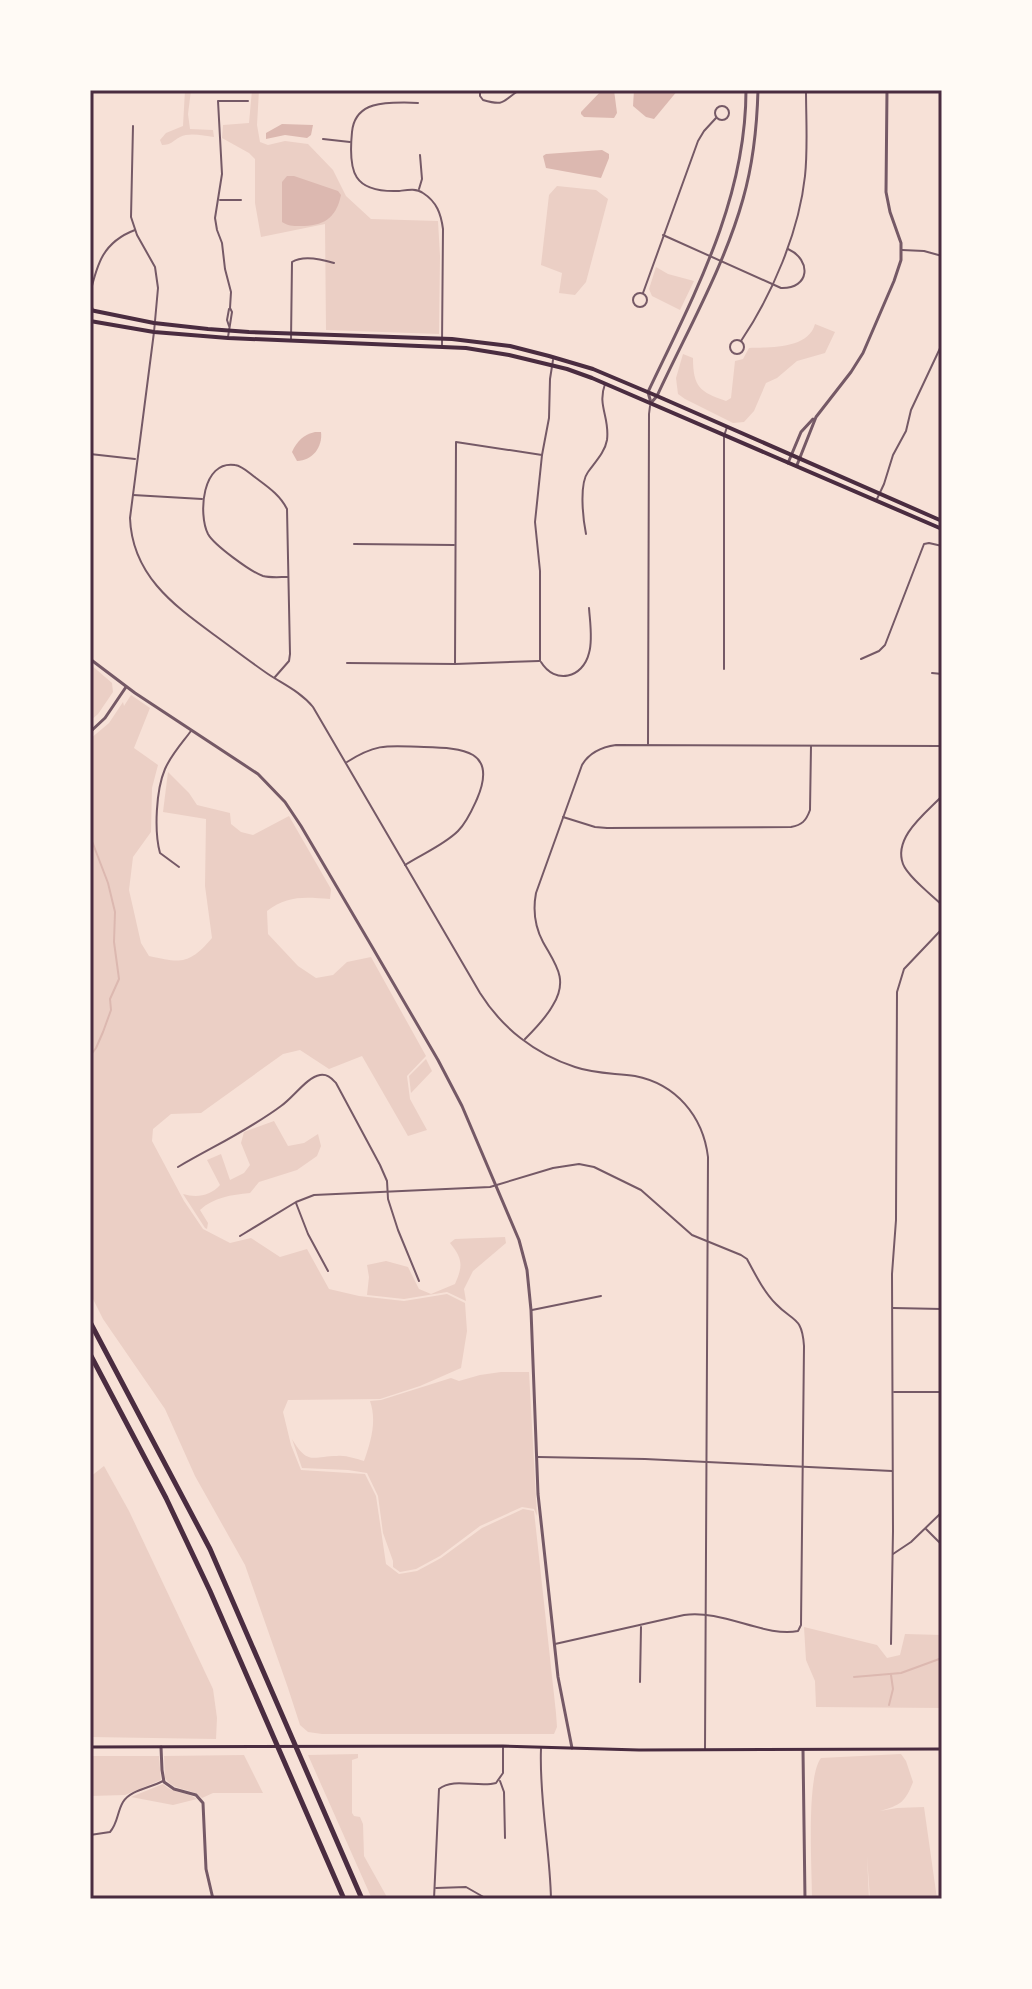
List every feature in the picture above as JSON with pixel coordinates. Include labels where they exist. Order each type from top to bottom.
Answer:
[{"type":"highway","points":[[90,1322],[210,1549],[362,1899]]},
{"type":"highway","points":[[90,1354],[166,1498],[210,1591],[344,1899]]},
{"type":"main road","points":[[942,521],[593,369],[510,346],[442,338],[291,333],[154,323],[92,311],[91,321],[154,332],[442,346],[499,353],[552,366],[605,383],[942,529]]},
{"type":"main road","points":[[332,334],[332,342]]},
{"type":"main road","points":[[382,344],[383,336]]},
{"type":"main road","points":[[90,1747],[942,1749]]},
{"type":"street","points":[[480,90],[483,100],[501,103],[520,90]]},
{"type":"street","points":[[648,745],[651,403],[648,392],[712,257],[728,209],[738,169],[746,90]]},
{"type":"street","points":[[651,403],[721,261],[737,218],[755,142],[758,90]]},
{"type":"street","points":[[741,341],[772,284],[797,220],[805,176],[806,90]]},
{"type":"street","points":[[796,466],[816,417],[863,353],[901,260],[902,250],[886,192],[887,90]]},
{"type":"street","points":[[228,338],[231,292],[222,243],[215,224],[222,167],[218,101],[248,101]]},
{"type":"street","points":[[418,103],[378,104],[361,112],[354,121],[351,143],[353,171],[362,184],[380,191],[419,190],[441,213],[442,346]]},
{"type":"street","points":[[643,293],[698,141],[716,118]]},
{"type":"street","points":[[133,126],[131,210],[135,230],[153,261],[158,288],[130,518],[133,541],[147,573],[158,589],[183,612],[307,700],[488,1005],[502,1023],[548,1056],[573,1067],[655,1082],[685,1103],[698,1122],[707,1148],[705,1750]]},
{"type":"street","points":[[323,139],[351,143]]},
{"type":"street","points":[[419,190],[422,179],[420,155]]},
{"type":"street","points":[[219,200],[241,200]]},
{"type":"street","points":[[90,294],[104,252],[121,236],[135,230]]},
{"type":"street","points":[[663,235],[787,289],[803,279],[805,268],[797,253],[787,248]]},
{"type":"street","points":[[902,250],[942,256]]},
{"type":"street","points":[[291,341],[292,262],[297,259],[321,259],[334,263]]},
{"type":"street","points":[[90,301],[92,311]]},
{"type":"street","points":[[875,502],[906,431],[911,410],[942,344]]},
{"type":"street","points":[[554,357],[535,522],[540,571],[540,661],[548,672],[568,677],[579,669],[589,653],[589,608]]},
{"type":"street","points":[[586,534],[583,485],[588,471],[607,442],[607,425],[601,400],[605,383]]},
{"type":"street","points":[[788,463],[801,432],[816,417]]},
{"type":"street","points":[[724,669],[724,436],[727,427]]},
{"type":"street","points":[[455,664],[456,442],[542,455]]},
{"type":"street","points":[[90,454],[136,459]]},
{"type":"street","points":[[275,678],[289,661],[290,654],[287,509],[275,493],[236,465],[223,467],[211,476],[204,499],[206,530],[212,540],[262,576],[288,577]]},
{"type":"street","points":[[131,495],[204,499]]},
{"type":"street","points":[[354,544],[456,545]]},
{"type":"street","points":[[861,659],[885,645],[924,544],[942,546]]},
{"type":"street","points":[[90,659],[126,687],[258,774],[294,814],[445,1073],[497,1186],[526,1262],[531,1310],[538,1494],[554,1644],[572,1748]]},
{"type":"street","points":[[347,663],[540,661]]},
{"type":"street","points":[[932,673],[942,674]]},
{"type":"street","points":[[90,732],[105,718],[126,687]]},
{"type":"street","points":[[179,867],[160,853],[159,796],[165,770],[191,730]]},
{"type":"street","points":[[524,1041],[554,1004],[560,987],[559,969],[539,934],[534,908],[536,893],[586,758],[605,747],[648,745],[942,746]]},
{"type":"street","points":[[563,817],[607,828],[791,827],[808,818],[811,745]]},
{"type":"street","points":[[346,763],[374,748],[394,746],[459,748],[472,753],[481,763],[484,773],[482,787],[465,823],[456,834],[405,865]]},
{"type":"street","points":[[942,796],[909,831],[902,850],[905,868],[942,905]]},
{"type":"street","points":[[891,1644],[892,1274],[896,1220],[897,992],[904,969],[942,929]]},
{"type":"street","points":[[178,1167],[278,1109],[310,1079],[324,1075],[330,1077],[387,1181],[387,1192],[398,1230],[419,1281]]},
{"type":"street","points":[[240,1236],[296,1202],[314,1195],[497,1186],[553,1168],[579,1164],[594,1167],[641,1190],[687,1232],[747,1259],[776,1304],[799,1324],[804,1346],[801,1625],[798,1630],[769,1629],[705,1614],[684,1615],[554,1644]]},
{"type":"street","points":[[296,1202],[308,1234],[328,1271]]},
{"type":"street","points":[[531,1310],[601,1296]]},
{"type":"street","points":[[892,1308],[942,1309]]},
{"type":"street","points":[[892,1392],[942,1392]]},
{"type":"street","points":[[535,1457],[893,1471]]},
{"type":"street","points":[[893,1554],[910,1543],[942,1512]]},
{"type":"street","points":[[926,1528],[942,1545]]},
{"type":"street","points":[[640,1682],[641,1625]]},
{"type":"street","points":[[434,1899],[439,1789],[447,1784],[493,1785],[503,1773],[503,1746]]},
{"type":"street","points":[[161,1747],[164,1781],[174,1789],[196,1795],[203,1803],[206,1869],[213,1899]]},
{"type":"street","points":[[541,1747],[541,1788],[551,1899]]},
{"type":"street","points":[[803,1750],[805,1899]]},
{"type":"street","points":[[499,1780],[504,1792],[505,1838]]},
{"type":"street","points":[[90,1835],[110,1832],[116,1825],[126,1798],[164,1781]]},
{"type":"street","points":[[434,1888],[466,1887],[487,1899]]},
{"type":"shaded area","points":[[185,90],[191,90],[190,129],[213,130],[214,137],[188,135],[162,145],[160,140],[166,133],[183,126]]},
{"type":"shaded area","points":[[252,90],[259,90],[257,125],[260,142],[268,145],[285,141],[308,144],[333,170],[346,196],[371,219],[438,221],[439,334],[326,330],[325,224],[261,237],[255,203],[255,159],[222,138],[223,125],[249,123]]},
{"type":"shaded area","points":[[602,90],[614,90],[617,113],[614,118],[584,117],[581,112]]},
{"type":"shaded area","points":[[634,90],[678,90],[654,119],[646,117],[633,106]]},
{"type":"shaded area","points":[[282,124],[313,125],[311,135],[307,138],[285,135],[266,139],[266,133]]},
{"type":"shaded area","points":[[602,150],[609,154],[609,158],[601,178],[546,168],[543,156],[546,154]]},
{"type":"shaded area","points":[[287,176],[338,191],[341,195],[336,210],[322,223],[290,226],[282,222],[282,182]]},
{"type":"shaded area","points":[[557,186],[596,190],[608,199],[586,282],[575,295],[559,293],[562,273],[541,265],[549,195]]},
{"type":"shaded area","points":[[656,267],[668,274],[694,281],[680,310],[652,296],[649,289]]},
{"type":"shaded area","points":[[815,324],[835,332],[825,353],[797,361],[766,383],[754,411],[744,422],[733,423],[678,394],[676,378],[683,354],[693,358],[694,376],[700,387],[726,401],[731,398],[735,361],[743,359],[749,348],[778,347],[797,342],[811,332]]},
{"type":"shaded area","points":[[315,432],[321,432],[318,448],[312,456],[297,461],[292,452],[296,445]]},
{"type":"shaded area","points":[[90,664],[112,683],[113,692],[90,721]]},
{"type":"shaded area","points":[[131,695],[150,708],[134,748],[158,765],[152,788],[151,832],[133,857],[129,890],[141,943],[149,956],[184,960],[197,953],[212,938],[205,886],[206,819],[163,812],[168,772],[197,805],[230,813],[231,824],[241,832],[253,835],[289,816],[331,889],[330,899],[297,898],[274,906],[267,911],[268,934],[298,966],[316,978],[333,975],[347,962],[371,957],[426,1056],[407,1076],[410,1099],[427,1130],[408,1136],[362,1056],[329,1069],[300,1050],[283,1054],[201,1113],[171,1114],[153,1129],[152,1141],[203,1229],[230,1243],[251,1238],[280,1257],[307,1249],[329,1289],[404,1301],[447,1294],[465,1303],[467,1331],[461,1368],[380,1399],[288,1400],[283,1412],[301,1470],[365,1474],[376,1496],[386,1564],[399,1574],[417,1571],[441,1558],[482,1528],[523,1509],[534,1511],[556,1713],[554,1734],[322,1734],[308,1732],[300,1725],[245,1565],[195,1476],[165,1409],[103,1319],[90,1293],[90,739],[109,723]]},
{"type":"shaded area","points":[[426,1059],[432,1071],[411,1093],[409,1076]]},
{"type":"shaded area","points":[[274,1121],[288,1146],[304,1143],[318,1134],[321,1146],[317,1156],[297,1170],[259,1182],[250,1193],[211,1202],[200,1210],[208,1223],[205,1228],[183,1194],[203,1195],[220,1185],[207,1160],[221,1154],[230,1180],[244,1173],[250,1165],[241,1143],[244,1132]]},
{"type":"shaded area","points":[[505,1237],[506,1243],[473,1271],[464,1289],[466,1301],[447,1292],[404,1299],[367,1295],[367,1265],[386,1261],[408,1267],[419,1289],[431,1294],[455,1284],[460,1263],[450,1243],[455,1239]]},
{"type":"shaded area","points":[[501,1372],[529,1372],[537,1516],[534,1509],[522,1507],[480,1526],[440,1556],[416,1569],[400,1572],[393,1567],[383,1533],[378,1496],[367,1473],[302,1468],[292,1439],[302,1453],[312,1458],[344,1456],[364,1461],[373,1424],[370,1401],[451,1378],[459,1381]]},
{"type":"shaded area","points":[[104,1466],[129,1511],[213,1689],[216,1739],[90,1737],[90,1477]]},
{"type":"shaded area","points":[[804,1627],[877,1645],[887,1658],[900,1655],[905,1634],[942,1635],[942,1708],[816,1707],[815,1681],[806,1660]]},
{"type":"shaded area","points":[[358,1754],[358,1758],[352,1760],[352,1813],[360,1817],[363,1824],[364,1856],[388,1899],[372,1899],[308,1755]]},
{"type":"shaded area","points":[[901,1754],[913,1782],[901,1802],[880,1811],[924,1807],[937,1899],[870,1899],[867,1856],[869,1899],[812,1899],[813,1784],[821,1758]]},
{"type":"shaded area","points":[[244,1755],[263,1793],[213,1793],[202,1798],[165,1778],[164,1756]]},
{"type":"shaded area","points":[[90,1756],[159,1756],[161,1780],[125,1795],[90,1796]]},
{"type":"shaded area","points":[[163,1784],[197,1799],[173,1805],[131,1797]]},
{"type":"waterway","points":[[90,836],[108,883],[115,912],[114,942],[119,979],[110,999],[111,1010],[103,1032],[90,1056]]},
{"type":"waterway","points":[[854,1677],[901,1673],[942,1658]]},
{"type":"waterway","points":[[889,1705],[893,1689],[891,1675]]}]
